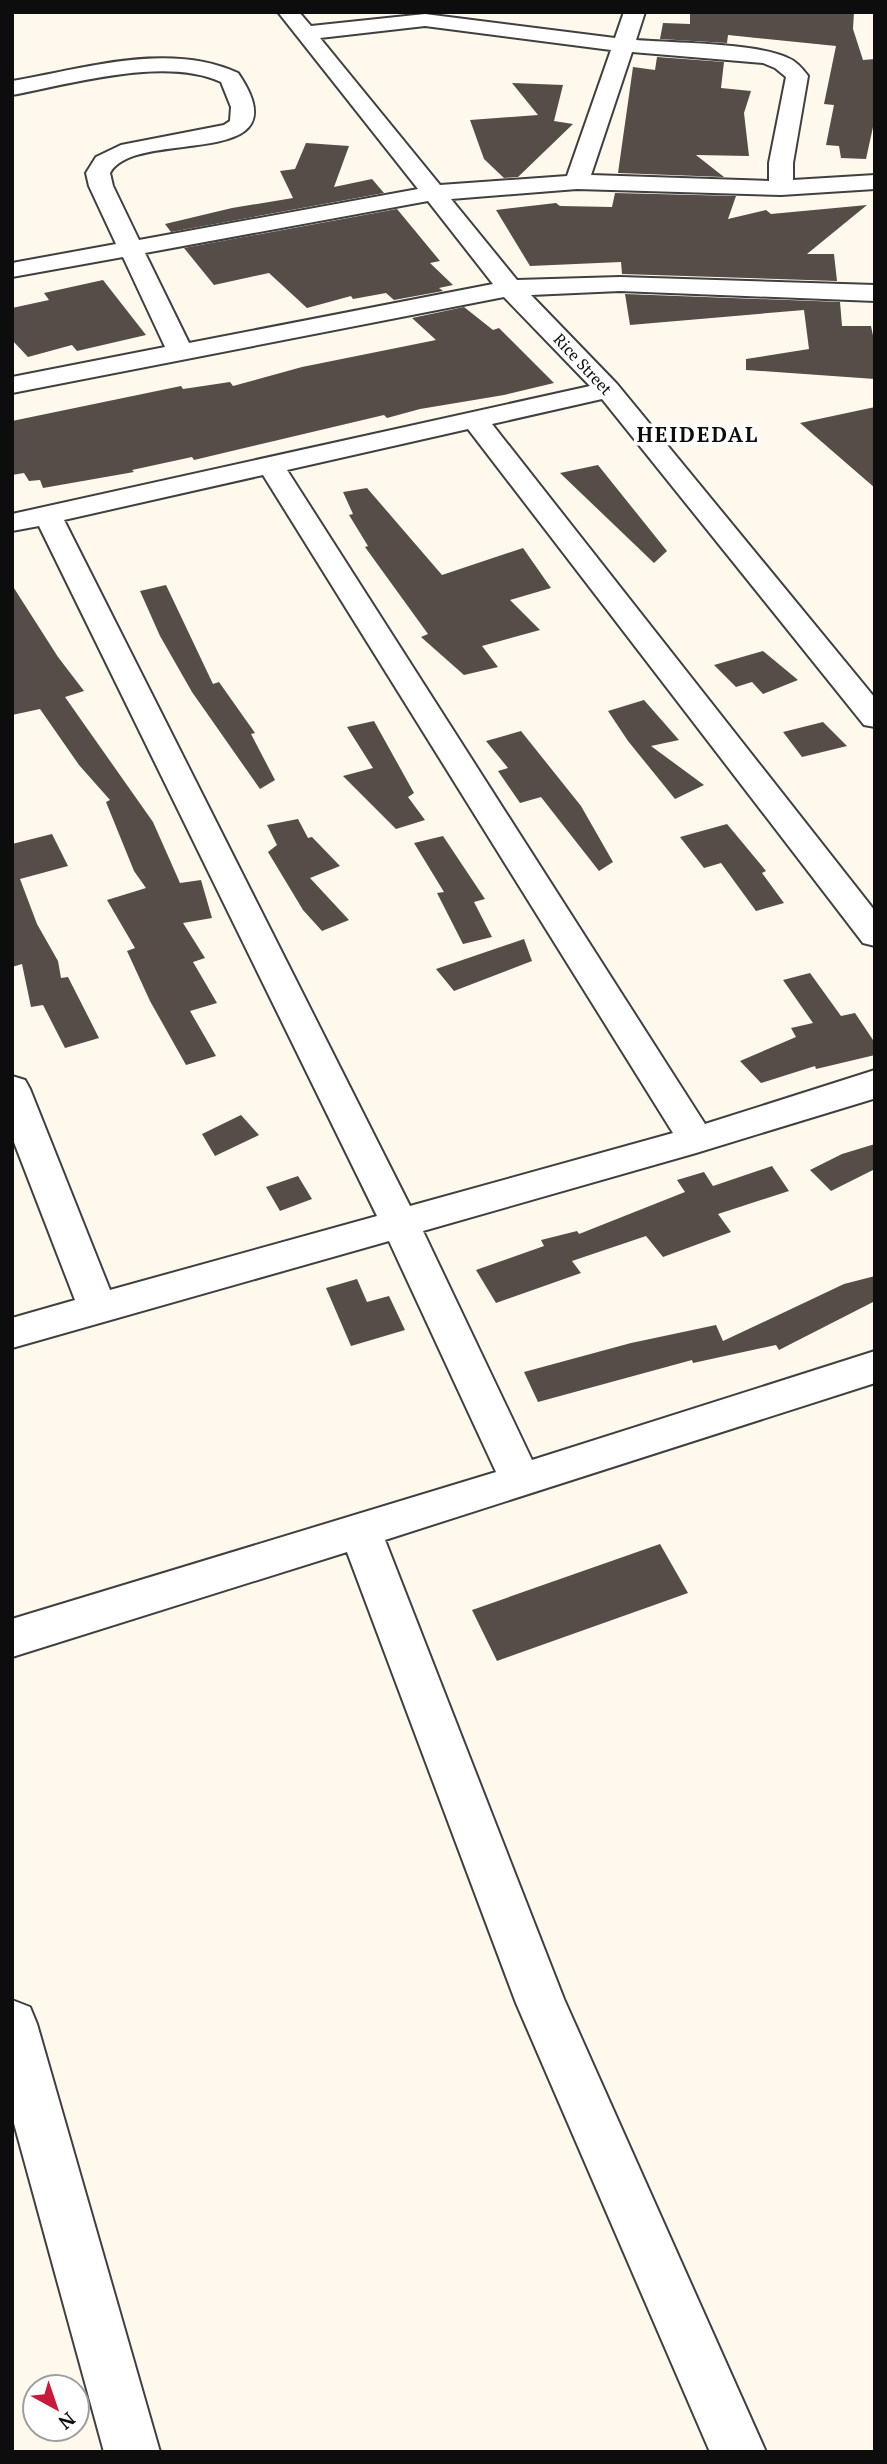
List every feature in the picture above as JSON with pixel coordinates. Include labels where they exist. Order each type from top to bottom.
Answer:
[{"type":"street","name":"Rice Street","points":[[288,12],[308,33],[510,288],[608,390],[875,718]]},
{"type":"street","points":[[577,182],[635,12]]},
{"type":"street","points":[[308,33],[425,20],[622,45],[766,57],[793,69],[797,76],[781,163],[781,188]]},
{"type":"street","points":[[12,88],[170,65],[210,68],[230,78],[244,113],[240,126],[223,132],[129,150],[104,162],[98,173],[101,186],[180,352]]},
{"type":"street","points":[[12,270],[434,193],[577,182],[781,188],[875,182]]},
{"type":"street","points":[[12,385],[510,288],[620,284],[875,293]]},
{"type":"street","points":[[12,523],[608,390]]},
{"type":"street","points":[[476,421],[875,935]]},
{"type":"street","points":[[270,464],[696,1140]]},
{"type":"street","points":[[47,516],[399,1222],[522,1481]]},
{"type":"street","points":[[12,1333],[696,1140],[860,1090],[875,1083]]},
{"type":"street","points":[[12,1089],[97,1307]]},
{"type":"street","points":[[12,1638],[522,1481],[875,1367]]},
{"type":"street","points":[[360,1531],[541,2003],[738,2452]]},
{"type":"street","points":[[12,2024],[24,2110],[132,2452]]},
{"type":"building","points":[[690,12],[854,12],[853,29],[863,60],[875,59],[875,118],[866,159],[841,158],[839,146],[826,145],[834,105],[824,104],[836,46],[728,35],[727,43],[660,39],[663,23],[690,24]]},
{"type":"building","points":[[657,57],[724,62],[721,88],[751,91],[744,113],[749,156],[696,155],[724,177],[618,173],[633,67],[655,70]]},
{"type":"building","points":[[512,83],[563,85],[554,121],[573,124],[518,177],[504,178],[484,159],[470,120],[538,115]]},
{"type":"building","points":[[306,143],[349,146],[334,187],[372,179],[384,193],[171,232],[165,224],[232,208],[293,198],[280,171],[295,169]]},
{"type":"building","points":[[615,193],[736,196],[728,219],[766,210],[771,214],[867,205],[807,254],[834,254],[837,281],[622,274],[621,262],[530,266],[496,210],[556,203],[560,206],[612,207]]},
{"type":"building","points":[[397,209],[440,261],[430,263],[453,285],[439,288],[443,291],[394,300],[386,293],[353,299],[351,296],[307,308],[269,273],[214,285],[184,248]]},
{"type":"building","points":[[103,280],[146,335],[77,351],[72,345],[28,357],[12,340],[12,308],[49,300],[44,293]]},
{"type":"building","points":[[625,294],[840,302],[842,326],[871,326],[875,345],[875,379],[746,370],[746,359],[809,349],[804,310],[630,325]]},
{"type":"building","points":[[464,307],[493,330],[499,328],[554,383],[387,418],[384,415],[194,460],[192,457],[132,470],[134,472],[43,488],[40,480],[29,481],[24,473],[12,475],[12,421],[181,386],[183,389],[230,382],[233,386],[302,367],[436,340],[412,318]]},
{"type":"building","points":[[875,407],[875,488],[800,423]]},
{"type":"building","points":[[598,465],[667,551],[654,563],[560,473]]},
{"type":"building","points":[[367,488],[442,575],[523,548],[551,588],[510,600],[540,630],[482,646],[498,667],[464,675],[421,637],[428,634],[365,547],[368,546],[349,515],[353,514],[343,492]]},
{"type":"building","points":[[12,585],[58,657],[84,691],[65,697],[153,822],[180,883],[201,880],[212,918],[183,923],[205,958],[193,962],[217,1003],[190,1011],[216,1056],[186,1065],[150,1001],[127,951],[135,948],[107,900],[146,888],[134,871],[106,802],[110,800],[79,765],[40,709],[12,715]]},
{"type":"building","points":[[166,585],[213,684],[219,682],[255,733],[251,734],[275,780],[260,789],[192,692],[160,636],[140,591]]},
{"type":"building","points":[[763,651],[798,680],[763,694],[752,682],[736,687],[714,665]]},
{"type":"building","points":[[644,700],[679,740],[651,746],[704,785],[675,799],[628,741],[608,711]]},
{"type":"building","points":[[374,721],[414,793],[408,797],[425,820],[396,829],[343,776],[373,768],[347,727]]},
{"type":"building","points":[[823,722],[847,746],[802,757],[783,732]]},
{"type":"building","points":[[521,731],[581,806],[613,862],[599,871],[541,797],[520,803],[498,771],[508,768],[486,741]]},
{"type":"building","points":[[298,819],[308,838],[312,837],[340,866],[310,878],[349,920],[322,931],[303,910],[268,852],[277,845],[267,825]]},
{"type":"building","points":[[727,824],[766,871],[762,873],[784,903],[756,911],[721,863],[704,868],[680,837]]},
{"type":"building","points":[[52,834],[68,866],[20,879],[37,924],[58,961],[61,978],[68,977],[99,1038],[65,1048],[43,1005],[31,1007],[22,964],[12,967],[12,844]]},
{"type":"building","points":[[443,836],[485,899],[474,902],[492,937],[463,944],[437,893],[444,892],[414,843]]},
{"type":"building","points":[[524,939],[532,961],[454,991],[436,969]]},
{"type":"building","points":[[810,973],[841,1016],[855,1013],[875,1043],[875,1055],[816,1069],[815,1066],[761,1083],[740,1061],[796,1037],[791,1028],[813,1023],[783,980]]},
{"type":"building","points":[[241,1115],[259,1135],[215,1156],[202,1134]]},
{"type":"building","points":[[875,1144],[875,1169],[831,1191],[810,1170],[842,1154]]},
{"type":"building","points":[[772,1166],[789,1191],[718,1214],[731,1232],[663,1257],[646,1236],[572,1261],[581,1273],[496,1303],[476,1270],[544,1246],[541,1240],[577,1231],[579,1234],[685,1192],[677,1180],[704,1172],[713,1186]]},
{"type":"building","points":[[298,1176],[312,1199],[280,1211],[266,1187]]},
{"type":"building","points":[[875,1276],[875,1301],[779,1350],[776,1345],[693,1363],[692,1360],[538,1402],[524,1372],[631,1343],[716,1325],[723,1341],[844,1284]]},
{"type":"building","points":[[357,1279],[367,1302],[389,1296],[405,1330],[351,1346],[326,1288]]},
{"type":"building","points":[[660,1544],[688,1593],[497,1661],[472,1610]]},
{"type":"district","name":"HEIDEDAL","points":[[698,435]]}]
